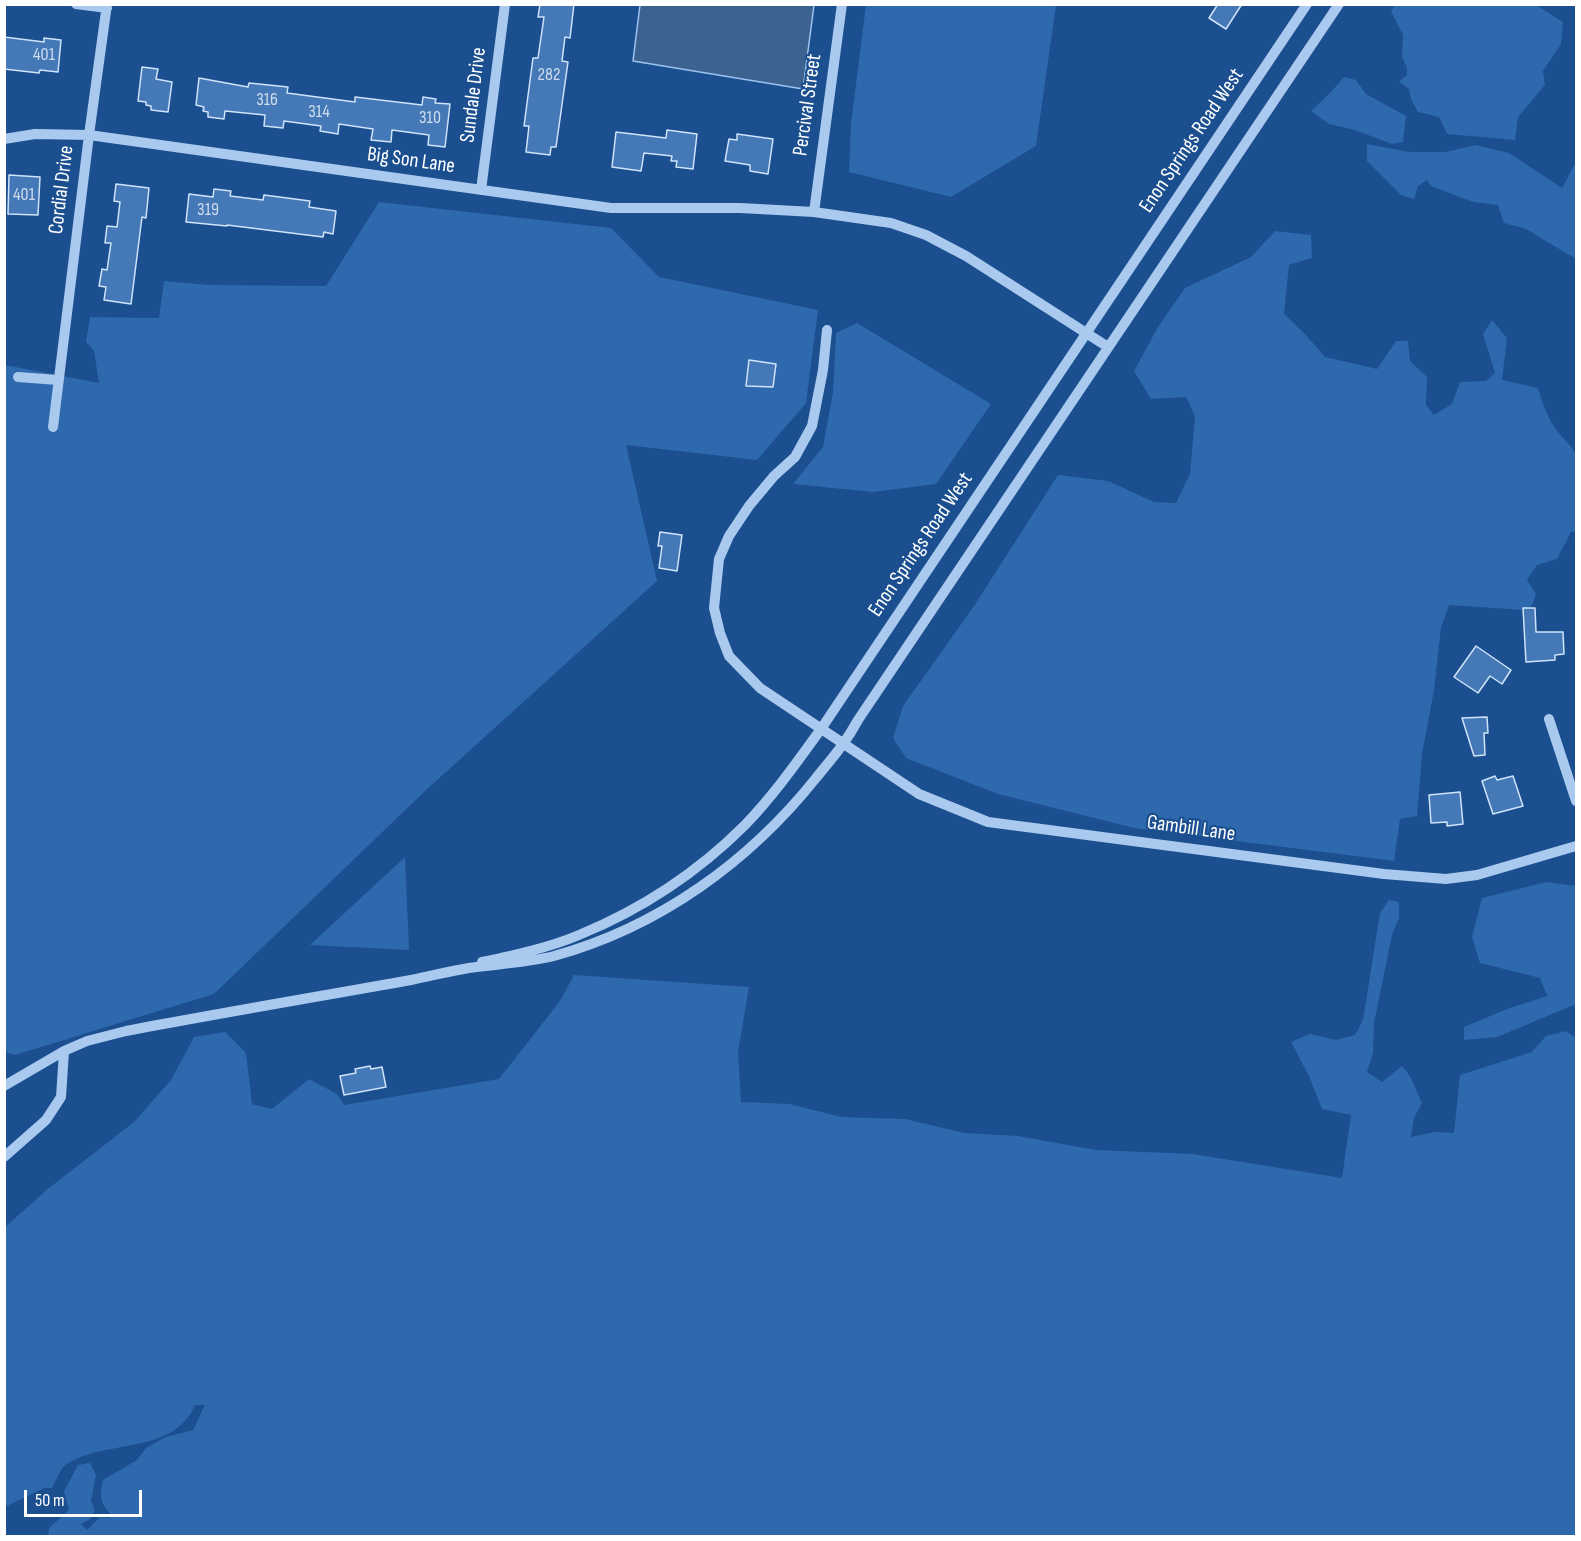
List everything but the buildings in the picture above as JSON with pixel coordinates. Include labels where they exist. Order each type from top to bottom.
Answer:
[{"type":"street","points":[[76,4],[107,6]]},
{"type":"street","name":"Sundale Drive","points":[[481,190],[505,4]]},
{"type":"street","name":"Percival Street","points":[[814,212],[842,4]]},
{"type":"street","name":"Enon Springs Road West","points":[[451,972],[578,935],[618,917],[676,882],[725,843],[786,778],[1307,4]]},
{"type":"street","points":[[4,1086],[87,1041],[126,1031],[451,972],[531,962],[552,956],[599,941],[660,912],[708,883],[761,839],[795,805],[844,745],[858,720],[1339,4]]},
{"type":"street","name":"Cordial Drive","points":[[53,427],[88,135],[107,6]]},
{"type":"street","name":"Big Son Lane","points":[[4,139],[35,134],[88,135],[611,208],[740,208],[814,212],[891,223],[926,235],[975,262],[1108,347]]},
{"type":"street","name":"Gambill Lane","points":[[827,330],[823,370],[812,426],[795,457],[774,476],[749,506],[729,536],[719,559],[714,608],[720,633],[729,656],[760,688],[919,794],[988,822],[1374,873],[1446,879],[1477,875],[1576,846]]},
{"type":"street","points":[[18,377],[57,380]]},
{"type":"street","points":[[1549,719],[1576,801]]},
{"type":"street","points":[[4,1157],[46,1120],[61,1097],[64,1052]]},
{"type":"shaded area","points":[[640,5],[814,5],[803,89],[633,61]]},
{"type":"shaded area","points":[[866,5],[1056,5],[1036,146],[951,197],[849,172],[851,124]]},
{"type":"shaded area","points":[[1395,5],[1536,5],[1563,22],[1561,44],[1543,71],[1545,85],[1518,117],[1515,140],[1447,134],[1439,117],[1418,112],[1409,89],[1399,82],[1407,75],[1407,68],[1402,57],[1403,35],[1391,11]]},
{"type":"shaded area","points":[[1344,77],[1356,80],[1366,94],[1406,116],[1403,142],[1392,144],[1355,130],[1329,124],[1311,111]]},
{"type":"shaded area","points":[[1367,144],[1409,152],[1446,152],[1475,145],[1509,153],[1562,188],[1576,162],[1576,259],[1526,229],[1504,223],[1498,205],[1473,202],[1431,186],[1427,180],[1418,186],[1414,199],[1401,195],[1367,161]]},
{"type":"shaded area","points":[[379,202],[611,228],[659,277],[818,310],[806,403],[757,460],[626,445],[657,581],[425,791],[214,994],[15,1055],[5,1052],[5,365],[99,383],[94,351],[86,342],[90,317],[159,318],[164,281],[208,285],[326,286]]},
{"type":"shaded area","points":[[1275,231],[1311,235],[1312,258],[1289,265],[1284,314],[1325,357],[1377,369],[1396,341],[1408,341],[1410,361],[1427,377],[1426,405],[1434,415],[1452,404],[1460,382],[1486,381],[1495,373],[1483,334],[1492,320],[1507,338],[1502,380],[1538,388],[1551,422],[1576,455],[1576,531],[1571,532],[1557,559],[1537,565],[1527,580],[1536,594],[1532,606],[1524,610],[1449,605],[1441,628],[1434,690],[1422,754],[1417,816],[1400,819],[1394,861],[1134,828],[998,794],[906,758],[893,738],[903,706],[974,606],[1058,475],[1108,481],[1154,502],[1176,503],[1190,474],[1195,416],[1186,397],[1151,399],[1134,371],[1158,327],[1185,288],[1251,257]]},
{"type":"shaded area","points":[[857,323],[991,404],[936,484],[873,492],[793,484],[823,447],[833,392],[836,333]]},
{"type":"shaded area","points":[[405,857],[409,950],[310,945]]},
{"type":"shaded area","points":[[1546,882],[1576,886],[1576,1004],[1497,1037],[1464,1040],[1464,1027],[1507,1009],[1547,996],[1540,978],[1480,963],[1472,937],[1482,898]]},
{"type":"shaded area","points":[[1389,900],[1399,902],[1399,918],[1392,935],[1374,1023],[1373,1053],[1367,1072],[1382,1082],[1402,1066],[1410,1076],[1422,1103],[1414,1118],[1411,1137],[1435,1132],[1454,1133],[1460,1075],[1532,1052],[1546,1036],[1566,1031],[1576,1038],[1576,1536],[48,1536],[49,1528],[69,1510],[64,1491],[78,1465],[90,1463],[96,1475],[91,1501],[95,1510],[90,1519],[81,1524],[87,1530],[100,1517],[110,1518],[110,1513],[101,1498],[103,1480],[137,1460],[146,1448],[166,1437],[193,1430],[205,1405],[195,1405],[185,1421],[172,1432],[138,1444],[83,1456],[65,1466],[52,1488],[44,1488],[5,1505],[5,1227],[49,1188],[134,1122],[171,1080],[194,1037],[225,1032],[246,1053],[252,1104],[272,1109],[309,1079],[337,1094],[344,1105],[499,1079],[560,1001],[574,975],[749,987],[738,1052],[741,1102],[790,1104],[841,1117],[905,1119],[964,1133],[1018,1136],[1096,1150],[1193,1154],[1342,1178],[1351,1115],[1322,1109],[1309,1076],[1291,1042],[1310,1034],[1336,1040],[1355,1035],[1363,1020],[1380,913]]}]
